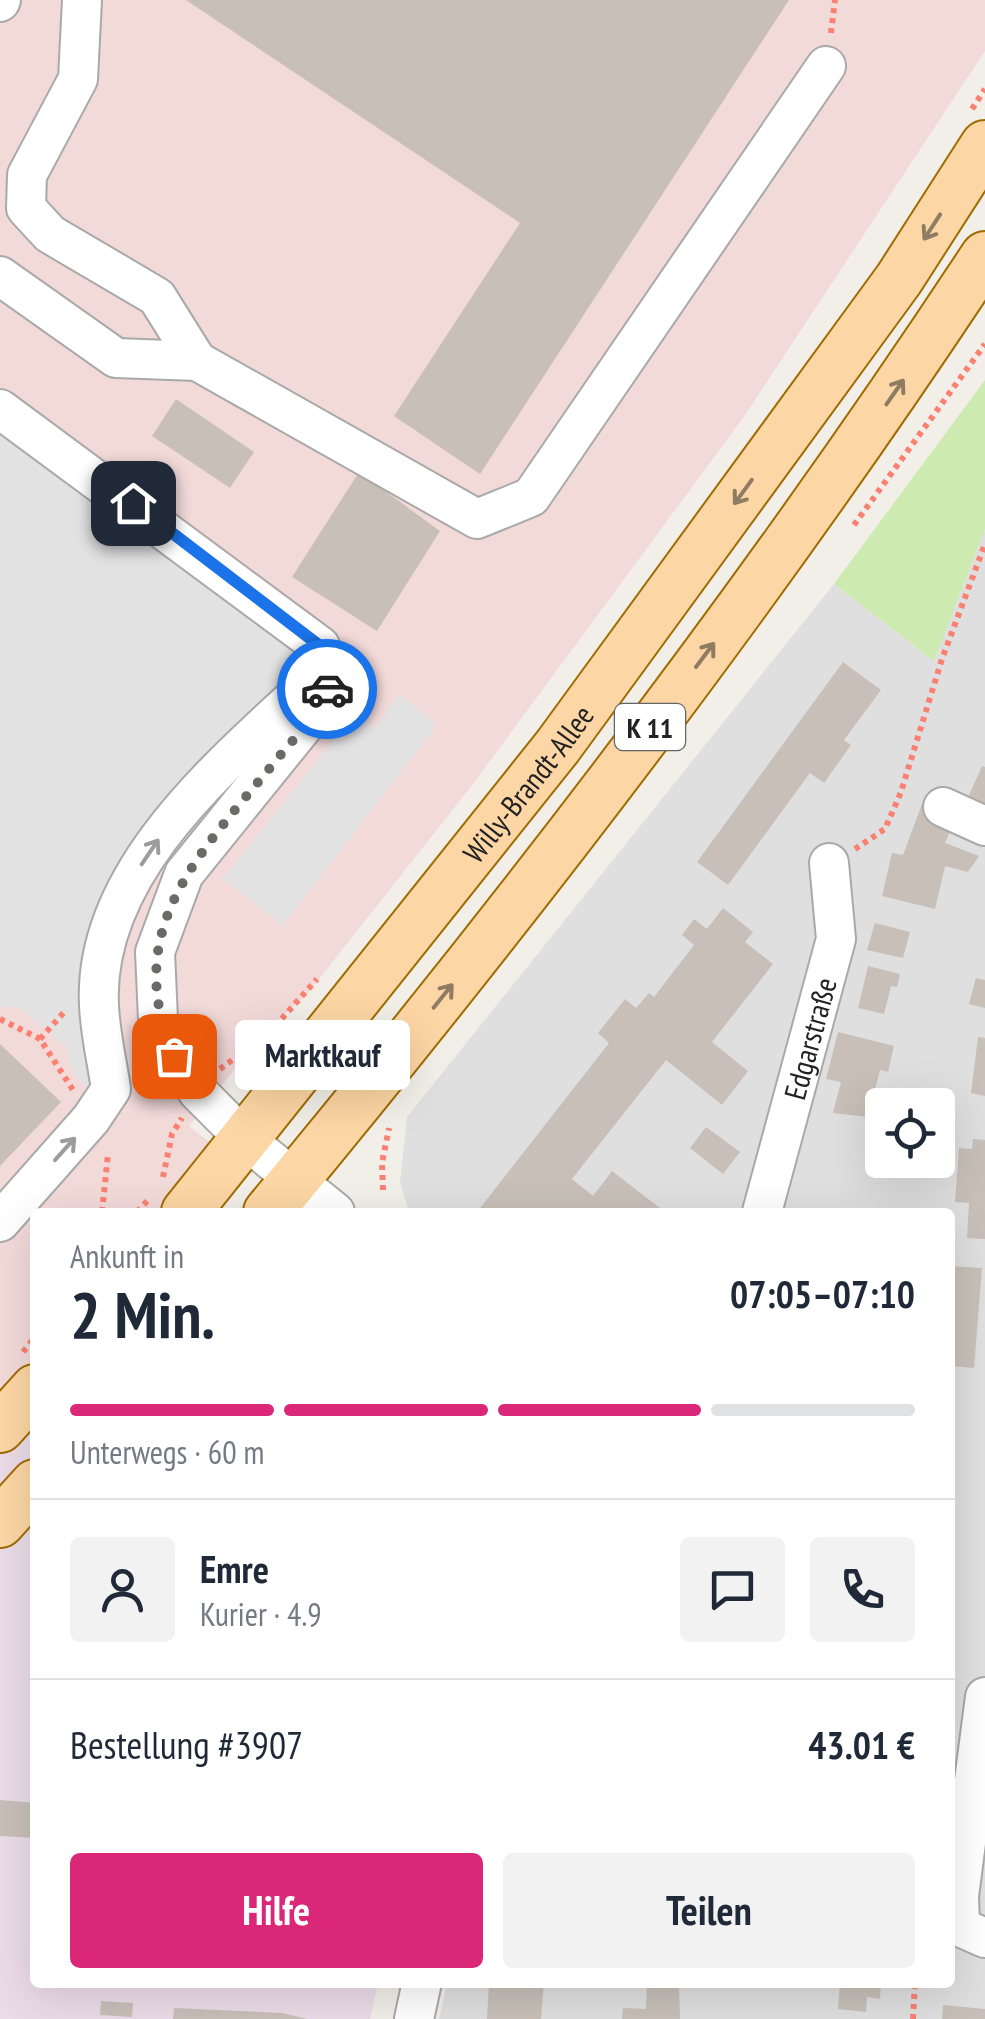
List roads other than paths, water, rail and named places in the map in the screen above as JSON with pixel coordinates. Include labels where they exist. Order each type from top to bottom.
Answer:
[{"type":"main road","name":"Willy-Brandt-Allee","points":[[189,1208],[558,746],[898,278],[985,145]]},
{"type":"main road","name":"Willy-Brandt-Allee","points":[[281,1197],[505,918],[726,627],[903,381],[985,256]]},
{"type":"main road","points":[[0,1428],[30,1395]]},
{"type":"main road","points":[[0,1523],[30,1490]]},
{"type":"street","points":[[82,0],[78,79],[27,175],[26,208],[50,234],[157,297],[197,361]]},
{"type":"street","points":[[0,276],[116,358],[197,361],[477,520],[532,497],[826,66]]},
{"type":"street","points":[[0,409],[320,646],[329,666],[322,702],[184,874],[155,952],[158,1019],[174,1056],[198,1092],[246,1140],[281,1197],[321,1208]]},
{"type":"street","points":[[0,1222],[91,1120],[111,1089],[98,1003],[102,969],[122,897],[175,816],[329,666]]},
{"type":"street","points":[[943,807],[985,826]]},
{"type":"street","name":"Edgarstraße","points":[[763,1208],[836,938],[829,863]]},
{"type":"street","points":[[984,1704],[959,1896],[960,1927],[985,1938]]},
{"type":"street","points":[[414,2019],[421,1988]]},
{"type":"place","name":"Marktkauf","points":[[174,1056]]}]
